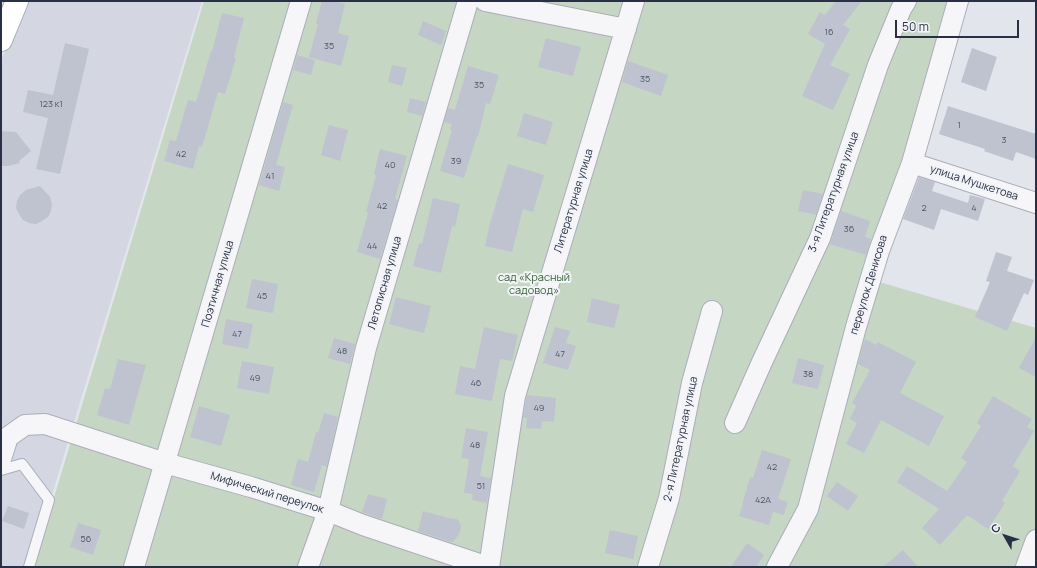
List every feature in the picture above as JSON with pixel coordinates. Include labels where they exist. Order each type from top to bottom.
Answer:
[{"type":"street","points":[[1,40],[18,1]]},
{"type":"street","name":"Поэтичная улица","points":[[134,567],[301,1]]},
{"type":"street","name":"Летописная улица","points":[[308,567],[328,511],[366,348],[468,1]]},
{"type":"street","points":[[485,1],[626,29]]},
{"type":"street","name":"Литературная улица","points":[[488,567],[515,396],[634,1]]},
{"type":"street","name":"3-я Литературная улица","points":[[735,424],[762,362],[820,238],[878,65],[900,9],[906,1]]},
{"type":"street","name":"переулок Денисова","points":[[776,567],[808,509],[854,335],[879,251],[912,163],[958,1]]},
{"type":"street","name":"улица Мушкетова","points":[[912,163],[1036,203]]},
{"type":"street","name":"2-я Литературная улица","points":[[648,567],[669,498],[692,383],[712,311]]},
{"type":"street","name":"Мифический переулок","points":[[1,459],[8,437],[26,425],[45,424],[165,463],[251,487],[328,511],[364,526],[488,567]]},
{"type":"street","points":[[1026,567],[1036,540]]},
{"type":"lane","points":[[1,470],[22,464],[49,500],[29,567]]},
{"type":"shaded area","points":[[26,1],[202,1],[30,567],[1,567],[1,60]]},
{"type":"green space","name":"сад «Красный садовод»","points":[[204,1],[950,1],[869,279],[1036,328],[1036,567],[33,567]]},
{"type":"building","points":[[322,1],[334,1],[345,4],[338,33],[349,36],[341,66],[309,57],[318,24],[316,23]]},
{"type":"building","points":[[836,1],[862,1],[843,25],[850,29],[830,65],[850,74],[833,110],[802,96],[825,44],[808,34],[820,12],[825,15]]},
{"type":"building","points":[[222,13],[244,18],[234,58],[236,58],[225,94],[218,92],[202,147],[199,146],[193,169],[164,161],[170,140],[176,141],[188,100],[196,102]]},
{"type":"building","points":[[423,21],[446,31],[441,45],[418,35]]},
{"type":"building","points":[[546,38],[581,47],[573,76],[538,67]]},
{"type":"building","points":[[65,43],[89,49],[60,174],[36,169],[48,118],[23,112],[28,90],[53,95]]},
{"type":"building","points":[[972,48],[997,57],[986,91],[961,82]]},
{"type":"building","points":[[297,55],[315,60],[311,75],[293,70]]},
{"type":"building","points":[[628,61],[668,75],[661,96],[622,82]]},
{"type":"building","points":[[392,65],[407,68],[402,86],[388,82]]},
{"type":"building","points":[[468,66],[499,75],[490,104],[486,103],[478,137],[477,136],[464,178],[440,171],[452,130],[450,130],[452,124],[444,122],[448,108],[455,110]]},
{"type":"building","points":[[410,98],[426,102],[422,116],[407,112]]},
{"type":"building","points":[[283,102],[293,105],[276,165],[285,167],[279,191],[259,185]]},
{"type":"building","points":[[948,106],[1036,134],[1036,159],[1016,152],[1013,161],[984,151],[985,149],[939,134]]},
{"type":"building","points":[[524,113],[553,122],[546,145],[517,136]]},
{"type":"building","points":[[329,125],[348,130],[340,161],[321,155]]},
{"type":"building","points":[[1,131],[16,132],[31,151],[19,161],[20,163],[1,166]]},
{"type":"building","points":[[380,149],[407,156],[395,199],[398,200],[380,259],[357,252],[368,213],[366,212],[376,175],[374,174]]},
{"type":"building","points":[[508,164],[544,175],[533,212],[523,209],[512,252],[485,246],[490,223]]},
{"type":"building","points":[[919,177],[935,182],[932,191],[968,203],[970,195],[985,199],[978,221],[941,209],[934,230],[903,219]]},
{"type":"building","points":[[40,186],[50,197],[52,204],[51,211],[48,217],[42,221],[36,224],[29,223],[23,220],[19,214],[16,208],[17,201],[20,195],[26,190]]},
{"type":"building","points":[[803,190],[823,194],[816,215],[798,211]]},
{"type":"building","points":[[433,198],[460,204],[455,227],[452,226],[441,273],[413,266],[419,243],[422,244]]},
{"type":"building","points":[[841,211],[870,221],[865,237],[871,239],[866,255],[830,244]]},
{"type":"building","points":[[996,252],[1012,257],[1007,271],[1034,280],[1028,295],[1024,293],[1007,331],[975,317],[990,282],[986,281]]},
{"type":"building","points":[[252,279],[278,284],[273,313],[246,308]]},
{"type":"building","points":[[396,297],[431,306],[424,333],[389,324]]},
{"type":"building","points":[[592,298],[620,305],[614,328],[587,322]]},
{"type":"building","points":[[226,319],[253,324],[248,349],[222,344]]},
{"type":"building","points":[[484,327],[518,335],[512,361],[500,359],[492,401],[455,394],[460,366],[475,369]]},
{"type":"building","points":[[555,327],[570,331],[566,343],[576,346],[568,370],[543,363]]},
{"type":"building","points":[[1036,337],[1036,377],[1019,368]]},
{"type":"building","points":[[334,338],[355,344],[350,364],[328,358]]},
{"type":"building","points":[[865,339],[876,345],[878,342],[916,362],[900,393],[944,416],[929,446],[881,420],[864,453],[846,444],[857,423],[850,419],[856,406],[852,403],[870,370],[858,364]]},
{"type":"building","points":[[798,358],[824,365],[818,389],[792,383]]},
{"type":"building","points":[[118,359],[146,365],[129,425],[97,415],[105,388],[110,389]]},
{"type":"building","points":[[242,361],[274,367],[269,394],[237,388]]},
{"type":"building","points":[[527,395],[556,398],[554,422],[542,421],[541,429],[526,428],[527,418],[523,418]]},
{"type":"building","points":[[993,396],[1032,419],[1027,427],[1034,431],[1013,466],[1020,471],[1002,501],[1005,503],[988,529],[967,515],[940,545],[922,528],[939,509],[897,482],[907,466],[947,491],[967,462],[961,458],[981,426],[977,423]]},
{"type":"building","points":[[199,406],[230,415],[221,446],[190,437]]},
{"type":"building","points":[[324,413],[338,417],[327,467],[322,465],[314,492],[291,485],[298,459],[308,462],[316,432],[318,433]]},
{"type":"building","points":[[466,428],[488,432],[480,476],[491,478],[487,503],[472,500],[473,494],[464,493],[469,459],[461,458]]},
{"type":"building","points":[[762,450],[791,459],[778,499],[788,502],[784,515],[773,512],[769,525],[739,516],[750,477],[753,478]]},
{"type":"building","points":[[837,482],[858,496],[848,511],[827,496]]},
{"type":"building","points":[[368,494],[387,499],[382,519],[362,512]]},
{"type":"building","points":[[8,506],[29,513],[24,529],[2,521]]},
{"type":"building","points":[[423,511],[457,519],[461,527],[459,534],[454,541],[451,542],[418,531]]},
{"type":"building","points":[[78,523],[101,530],[93,555],[70,547]]},
{"type":"building","points":[[610,530],[638,536],[633,559],[605,553]]},
{"type":"building","points":[[747,543],[764,555],[756,567],[731,567]]},
{"type":"building","points":[[903,550],[918,567],[883,567]]}]
